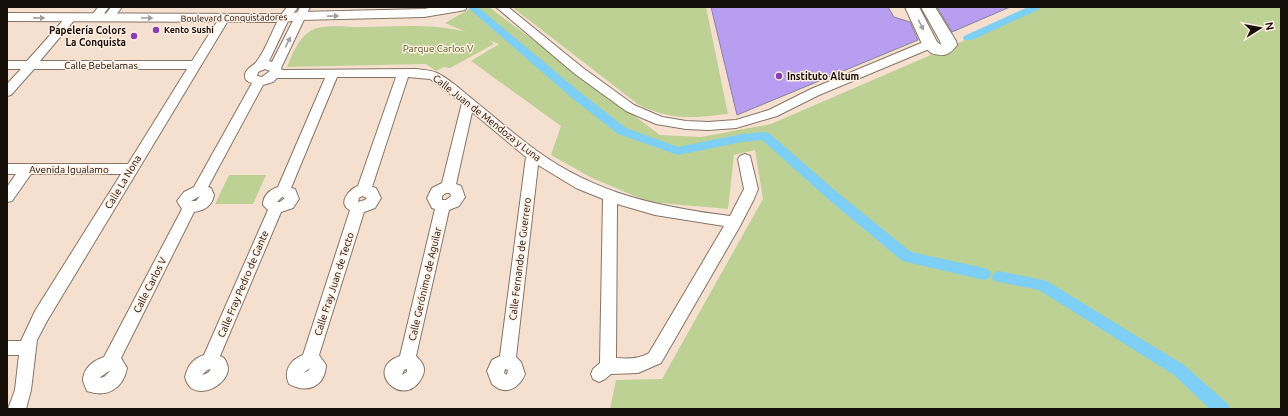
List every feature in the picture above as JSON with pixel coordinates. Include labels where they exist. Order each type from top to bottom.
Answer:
[{"type":"street","name":"Boulevard Conquistadores","points":[[7,17],[193,7]]},
{"type":"street","name":"Boulevard Conquistadores","points":[[107,11],[224,19],[296,12],[424,13],[460,7]]},
{"type":"street","points":[[501,7],[579,72],[630,108],[645,116],[660,121],[686,125],[708,126],[736,124],[773,113],[815,92],[930,44]]},
{"type":"street","points":[[912,7],[930,44],[936,50],[945,50],[949,45],[948,41],[928,7]]},
{"type":"street","points":[[261,66],[296,12]]},
{"type":"street","points":[[275,71],[270,65],[261,66],[253,70],[250,75],[252,80],[259,81],[269,79],[275,71],[296,12]]},
{"type":"street","points":[[7,92],[70,13]]},
{"type":"street","name":"Calle La Nona","points":[[17,409],[23,390],[29,339],[41,316],[194,65],[224,19]]},
{"type":"street","name":"Calle Bebelamas","points":[[7,65],[194,65]]},
{"type":"street","name":"Calle Juan de Mendoza y Luna","points":[[275,71],[333,73],[426,73],[433,76],[468,102],[533,156],[567,177],[610,198],[652,210],[735,222]]},
{"type":"street","name":"Calle Fray Pedro de Gante","points":[[210,361],[276,208],[284,206],[292,199],[290,193],[283,191],[333,73]]},
{"type":"street","name":"Calle Fray Juan de Tecto","points":[[309,360],[358,208],[370,204],[374,198],[371,192],[364,190],[404,73]]},
{"type":"street","name":"Calle Carlos V","points":[[110,363],[190,207],[185,204],[186,198],[199,191],[259,81]]},
{"type":"street","name":"Calle Gerónimo de Aguilar","points":[[407,361],[443,206],[436,204],[434,198],[437,192],[448,188],[468,102]]},
{"type":"street","name":"Calle Fernando de Guerrero","points":[[507,362],[533,156]]},
{"type":"street","points":[[610,198],[604,370],[637,366],[647,363],[655,358],[747,199],[751,189],[745,159]]},
{"type":"street","name":"Avenida Igualamo","points":[[7,169],[132,169]]},
{"type":"street","points":[[7,197],[27,169]]},
{"type":"street","points":[[7,348],[28,348]]},
{"type":"green space","name":"Parque Carlos V","points":[[473,7],[489,7],[660,135],[701,137],[771,124],[1042,7],[1281,7],[1281,409],[610,409],[616,380],[662,379],[763,199],[755,150],[734,155],[728,209],[649,202],[592,178],[551,155],[561,126],[471,61],[499,44],[489,40],[494,44],[450,68],[444,67],[436,71],[426,64],[287,67],[294,51],[303,37],[307,33],[317,28],[335,26],[426,26],[466,32],[445,23]]},
{"type":"green space","points":[[512,7],[706,7],[728,114],[703,117],[673,116],[662,114],[639,105]]},
{"type":"green space","points":[[229,175],[266,175],[253,204],[215,204]]},
{"type":"building","name":"Instituto Altum","points":[[711,7],[888,7],[894,17],[910,22],[918,40],[737,115]]},
{"type":"building","points":[[937,7],[1010,7],[952,32]]},
{"type":"waterway","points":[[472,7],[577,96],[622,131],[678,151],[742,138],[765,136],[833,196],[907,257],[984,274]]},
{"type":"waterway","points":[[968,38],[1036,7]]},
{"type":"waterway","points":[[999,277],[1042,285],[1179,370],[1222,409]]},
{"type":"place","name":"Kento Sushi","points":[[156,30]]},
{"type":"place","name":"Papelería Colors La Conquista","points":[[134,36]]},
{"type":"place","name":"Instituto Altum","points":[[779,76]]}]
